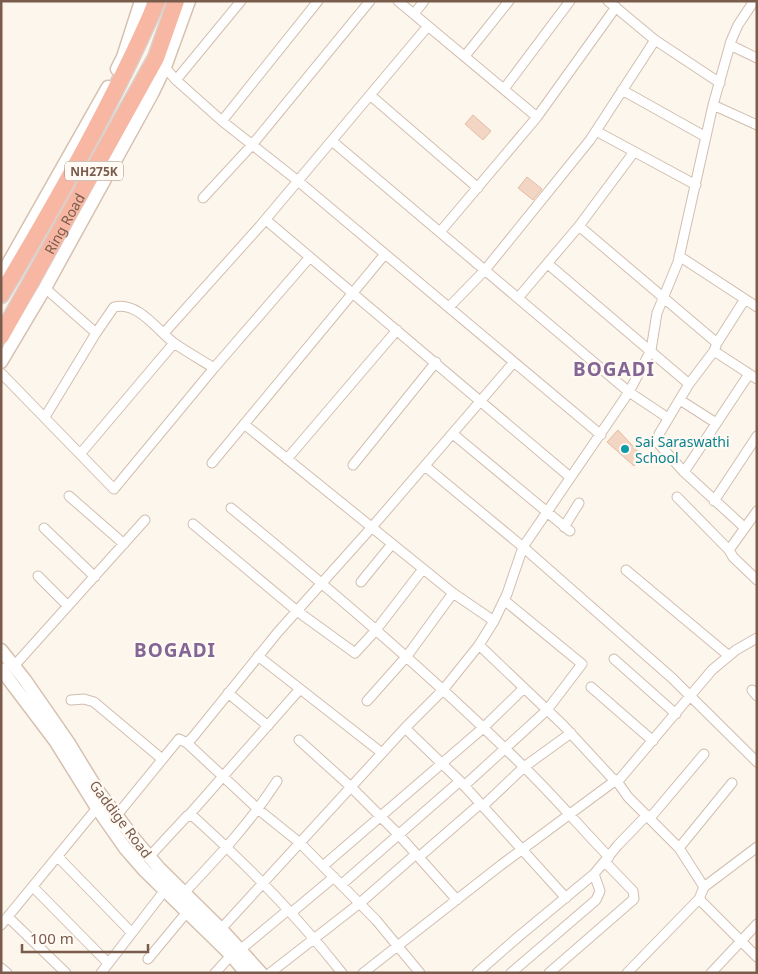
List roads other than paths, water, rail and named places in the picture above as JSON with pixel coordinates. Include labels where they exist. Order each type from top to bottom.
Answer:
[{"type":"highway","name":"Ring Road","points":[[1,294],[8,271],[55,204],[134,54],[156,1]]},
{"type":"highway","name":"Ring Road","points":[[1,336],[160,62],[176,1]]},
{"type":"main road","points":[[8,271],[107,90],[123,57],[141,1]]},
{"type":"main road","points":[[1,362],[45,288],[135,124],[160,62],[189,1]]},
{"type":"main road","name":"Gaddige Road","points":[[1,650],[68,742],[98,791],[136,842],[222,930],[237,951],[246,973]]},
{"type":"main road","name":"Gaddige Road","points":[[1,669],[56,742],[97,808],[125,848],[187,912],[237,951],[261,973]]},
{"type":"street","points":[[176,80],[241,1]]},
{"type":"street","points":[[222,121],[318,1]]},
{"type":"street","points":[[203,198],[252,145],[370,1]]},
{"type":"street","points":[[398,1],[537,117]]},
{"type":"street","points":[[414,14],[424,1]]},
{"type":"street","points":[[465,56],[509,1]]},
{"type":"street","points":[[504,89],[570,1]]},
{"type":"street","points":[[608,1],[656,40],[720,83]]},
{"type":"street","points":[[222,930],[405,728],[443,690],[478,645],[494,621],[504,600],[523,547],[629,392],[651,350],[657,313],[679,256],[713,105],[730,45],[748,6],[754,1]]},
{"type":"street","points":[[440,232],[537,117],[616,7]]},
{"type":"street","points":[[164,333],[266,220],[428,26]]},
{"type":"street","points":[[449,308],[485,270],[590,140],[656,40]]},
{"type":"street","points":[[730,45],[757,58]]},
{"type":"street","points":[[160,62],[176,80],[222,121],[298,181],[601,435]]},
{"type":"street","points":[[622,90],[706,137]]},
{"type":"street","points":[[370,95],[478,188]]},
{"type":"street","points":[[713,105],[757,125]]},
{"type":"street","points":[[596,131],[696,185]]},
{"type":"street","points":[[332,141],[629,392],[668,418]]},
{"type":"street","points":[[518,298],[579,226],[634,152]]},
{"type":"street","points":[[266,220],[570,477]]},
{"type":"street","points":[[579,226],[663,296],[715,347],[753,377],[716,423],[684,472]]},
{"type":"street","points":[[212,463],[385,254]]},
{"type":"street","points":[[679,256],[757,307]]},
{"type":"street","points":[[1,372],[114,489],[214,368],[310,257]]},
{"type":"street","points":[[548,264],[689,384]]},
{"type":"street","points":[[45,288],[96,332]]},
{"type":"street","points":[[745,299],[658,434],[658,442],[684,472],[745,528]]},
{"type":"street","points":[[44,417],[96,332],[114,307],[126,306],[144,316],[174,343],[214,368]]},
{"type":"street","points":[[287,459],[397,330]]},
{"type":"street","points":[[81,453],[174,343]]},
{"type":"street","points":[[353,464],[436,362]]},
{"type":"street","points":[[187,743],[297,610],[372,527],[514,362]]},
{"type":"street","points":[[680,400],[716,423]]},
{"type":"street","points":[[244,424],[453,593],[494,621]]},
{"type":"street","points":[[453,434],[567,529],[578,503]]},
{"type":"street","points":[[714,501],[757,436]]},
{"type":"street","points":[[425,466],[523,547],[664,671],[757,762]]},
{"type":"street","points":[[68,496],[124,544]]},
{"type":"street","points":[[677,497],[729,550],[732,557],[757,580]]},
{"type":"street","points":[[232,508],[407,656],[505,748],[569,814],[633,892],[634,899],[549,973]]},
{"type":"street","points":[[729,550],[757,511]]},
{"type":"street","points":[[14,666],[145,520]]},
{"type":"street","points":[[193,524],[297,610],[355,653],[376,630],[424,569]]},
{"type":"street","points":[[44,528],[95,577]]},
{"type":"street","points":[[361,582],[392,544]]},
{"type":"street","points":[[626,570],[729,656]]},
{"type":"street","points":[[38,576],[68,606]]},
{"type":"street","points":[[367,701],[407,656],[453,593]]},
{"type":"street","points":[[341,885],[505,748],[547,710],[582,664],[504,600]]},
{"type":"street","points":[[363,973],[569,814],[624,776],[712,670],[729,656],[757,638]]},
{"type":"street","points":[[478,645],[571,733],[612,778],[616,780],[628,797],[679,848],[704,887]]},
{"type":"street","points":[[258,656],[382,753]]},
{"type":"street","points":[[614,659],[676,714]]},
{"type":"street","points":[[591,687],[653,741]]},
{"type":"street","points":[[323,866],[443,764],[524,688]]},
{"type":"street","points":[[149,857],[180,822],[190,815],[300,689]]},
{"type":"street","points":[[228,693],[268,726]]},
{"type":"street","points":[[71,700],[84,699],[94,702],[162,759]]},
{"type":"street","points":[[405,728],[462,783],[566,898]]},
{"type":"street","points":[[270,973],[360,904],[417,855],[481,805],[524,767],[571,733]]},
{"type":"street","points":[[117,815],[179,739],[187,743],[259,810],[300,843],[398,945],[420,973]]},
{"type":"street","points":[[299,740],[351,787],[399,835],[457,900]]},
{"type":"street","points":[[477,973],[594,874],[704,754]]},
{"type":"street","points":[[184,893],[259,810],[277,781]]},
{"type":"street","points":[[679,848],[732,783]]},
{"type":"street","points":[[1,925],[97,808]]},
{"type":"street","points":[[190,815],[264,883],[315,938],[342,973]]},
{"type":"street","points":[[632,971],[699,899],[704,887],[757,847]]},
{"type":"street","points":[[58,857],[132,933]]},
{"type":"street","points":[[512,973],[596,900],[600,891],[594,874]]},
{"type":"street","points":[[215,973],[237,951],[334,877]]},
{"type":"street","points":[[33,887],[108,963]]},
{"type":"street","points":[[101,973],[165,890]]},
{"type":"street","points":[[699,899],[757,956]]},
{"type":"street","points":[[148,959],[187,912]]},
{"type":"street","points":[[8,917],[66,973]]},
{"type":"street","points":[[711,973],[757,924]]},
{"type":"street","points":[[1,968],[7,973]]},
{"type":"place","name":"Sai Saraswathi School","points":[[625,449]]},
{"type":"district","name":"BOGADI","points":[[614,369]]},
{"type":"district","name":"BOGADI","points":[[175,650]]}]
